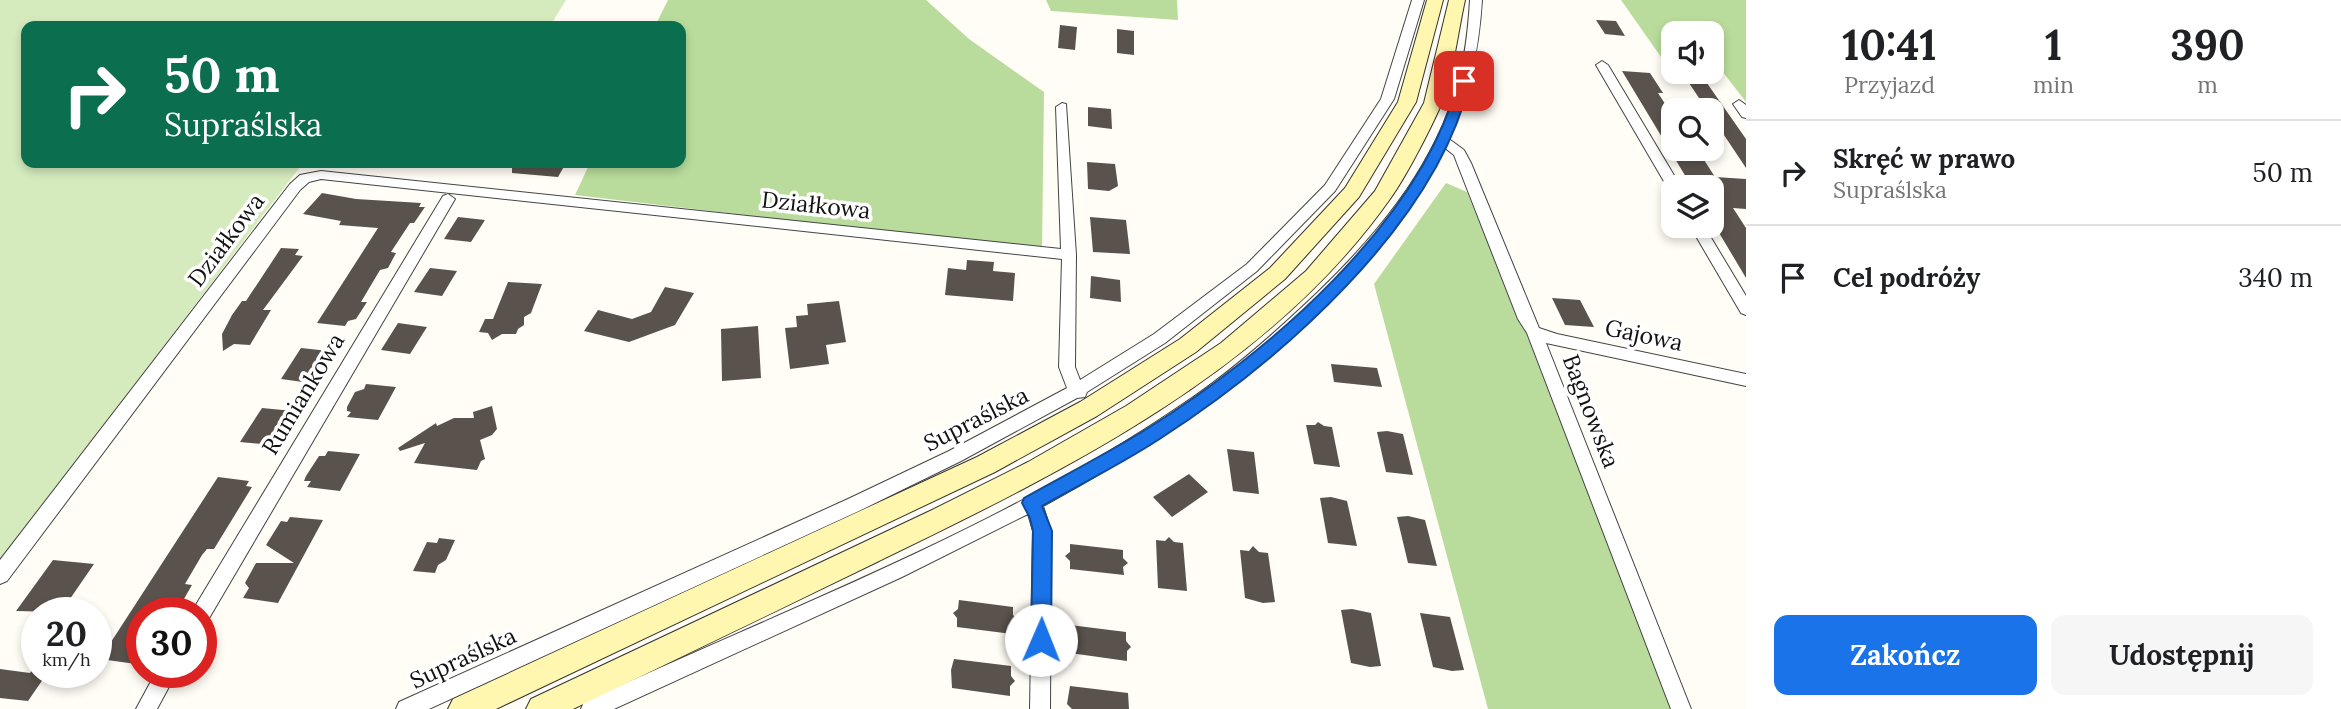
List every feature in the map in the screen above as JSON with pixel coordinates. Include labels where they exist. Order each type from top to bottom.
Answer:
[{"type":"main road","points":[[463,709],[990,464],[1090,409],[1215,325],[1264,287],[1317,233],[1377,161],[1414,83],[1431,35],[1435,0]]},
{"type":"main road","points":[[541,709],[1008,485],[1108,429],[1180,384],[1239,341],[1286,302],[1359,226],[1399,172],[1429,114],[1454,39],[1457,0]]},
{"type":"street","name":"Supraślska","points":[[406,709],[863,500],[1079,392],[1197,313],[1247,272],[1315,205],[1357,152],[1389,99],[1413,30],[1418,0]]},
{"type":"street","points":[[592,709],[715,650],[829,603],[1031,503],[1151,435],[1259,357],[1326,296],[1377,240],[1419,183],[1460,99],[1473,44],[1476,0]]},
{"type":"street","points":[[1602,65],[1667,175]]},
{"type":"street","points":[[1062,107],[1069,255],[1067,366],[1071,380],[1079,392]]},
{"type":"street","name":"Bagnowska","points":[[1442,140],[1459,153],[1464,163],[1526,319],[1535,332],[1681,709]]},
{"type":"street","name":"Działkowa","points":[[0,575],[295,187],[305,178],[321,175],[1069,255]]},
{"type":"street","name":"Rumiankowa","points":[[211,597],[449,199]]},
{"type":"street","points":[[1704,238],[1746,309]]},
{"type":"street","name":"Gajowa","points":[[1535,332],[1555,340],[1746,380]]},
{"type":"street","points":[[1031,503],[1039,515],[1042,531],[1040,709]]},
{"type":"street","points":[[146,709],[158,688]]},
{"type":"green space","points":[[0,0],[566,0],[553,21],[21,21],[21,168],[299,168],[0,561]]},
{"type":"green space","points":[[668,0],[926,0],[969,39],[1044,92],[1042,250],[575,195],[588,168],[686,168],[686,21],[658,21]]},
{"type":"green space","points":[[1046,0],[1177,0],[1178,20],[1051,11]]},
{"type":"green space","points":[[1621,0],[1746,0],[1746,102],[1724,74],[1724,21],[1661,21],[1661,57]]},
{"type":"green space","points":[[1446,183],[1467,192],[1684,709],[1488,709],[1374,284]]},
{"type":"building","points":[[1596,20],[1616,21],[1625,36],[1605,34]]},
{"type":"building","points":[[1060,25],[1077,27],[1075,50],[1058,48]]},
{"type":"building","points":[[1117,29],[1134,31],[1134,55],[1117,53]]},
{"type":"building","points":[[1622,71],[1650,73],[1663,93],[1658,93],[1661,98],[1661,136]]},
{"type":"building","points":[[1690,84],[1708,84],[1717,98],[1699,98]]},
{"type":"building","points":[[1088,107],[1111,109],[1112,129],[1088,126]]},
{"type":"building","points":[[1724,108],[1746,139],[1746,168],[1724,135]]},
{"type":"building","points":[[1676,161],[1705,161],[1714,175],[1685,175]]},
{"type":"building","points":[[1087,162],[1115,164],[1118,186],[1109,191],[1088,189]]},
{"type":"building","points":[[512,168],[563,168],[558,177],[512,173]]},
{"type":"building","points":[[1724,178],[1746,179],[1746,209],[1733,208],[1746,228],[1746,278],[1722,238]]},
{"type":"building","points":[[322,193],[356,199],[421,203],[419,207],[425,207],[414,223],[410,223],[391,252],[396,253],[388,268],[380,270],[361,302],[367,302],[356,319],[348,321],[345,326],[317,323],[378,228],[339,225],[341,221],[303,214]]},
{"type":"building","points":[[458,217],[485,220],[471,242],[444,239]]},
{"type":"building","points":[[1090,217],[1126,220],[1130,254],[1093,252]]},
{"type":"building","points":[[281,248],[299,249],[295,255],[303,256],[263,310],[271,310],[250,345],[234,344],[223,351],[222,334],[232,315],[242,301],[246,301]]},
{"type":"building","points":[[967,260],[994,262],[993,271],[1015,273],[1013,301],[945,295],[948,268],[966,270]]},
{"type":"building","points":[[430,268],[457,271],[442,296],[414,292]]},
{"type":"building","points":[[1091,276],[1120,280],[1121,302],[1090,298]]},
{"type":"building","points":[[508,282],[542,284],[531,313],[524,317],[524,325],[516,334],[502,334],[492,340],[488,333],[479,332],[485,319],[493,319]]},
{"type":"building","points":[[665,287],[694,293],[675,325],[629,342],[584,331],[598,310],[632,319],[651,312]]},
{"type":"building","points":[[1552,298],[1580,300],[1594,327],[1565,325]]},
{"type":"building","points":[[839,301],[846,342],[826,345],[829,364],[790,369],[785,328],[797,327],[796,316],[808,315],[807,304]]},
{"type":"building","points":[[398,323],[427,327],[410,354],[381,350]]},
{"type":"building","points":[[758,326],[761,378],[722,381],[721,329]]},
{"type":"building","points":[[301,348],[329,351],[327,356],[332,357],[322,375],[313,378],[310,383],[281,379]]},
{"type":"building","points":[[1331,364],[1377,368],[1382,387],[1334,382]]},
{"type":"building","points":[[366,384],[396,387],[378,420],[347,417],[351,412],[347,411],[347,407],[355,392],[364,389]]},
{"type":"building","points":[[492,406],[497,429],[492,435],[480,440],[485,459],[477,470],[414,463],[425,443],[400,451],[398,448],[436,423],[437,426],[454,418],[474,418],[473,412]]},
{"type":"building","points":[[262,408],[293,411],[289,417],[296,417],[280,441],[274,440],[271,445],[240,442]]},
{"type":"building","points":[[1318,422],[1332,427],[1340,467],[1314,464],[1306,425],[1315,425]]},
{"type":"building","points":[[1377,432],[1403,434],[1413,475],[1386,472]]},
{"type":"building","points":[[1227,449],[1254,452],[1259,494],[1233,491]]},
{"type":"building","points":[[328,451],[360,454],[340,491],[307,487],[311,481],[304,481],[319,456],[325,456]]},
{"type":"building","points":[[1189,474],[1208,492],[1172,517],[1153,497]]},
{"type":"building","points":[[218,477],[249,481],[246,486],[252,487],[214,549],[207,549],[202,555],[185,584],[192,585],[185,597],[140,597]]},
{"type":"building","points":[[1331,497],[1347,501],[1357,546],[1328,543],[1320,498]]},
{"type":"building","points":[[1408,516],[1425,520],[1437,566],[1408,563],[1397,517]]},
{"type":"building","points":[[290,517],[323,520],[278,603],[243,598],[249,588],[245,583],[256,563],[294,563],[266,545],[281,521],[287,522]]},
{"type":"building","points":[[1169,537],[1174,542],[1183,543],[1187,591],[1158,588],[1156,540],[1165,541]]},
{"type":"building","points":[[439,538],[455,540],[446,560],[438,565],[435,573],[413,571],[427,542],[437,543]]},
{"type":"building","points":[[1070,544],[1123,550],[1123,558],[1128,563],[1123,567],[1124,575],[1070,569],[1070,561],[1065,556],[1070,552]]},
{"type":"building","points":[[1253,546],[1259,552],[1268,553],[1275,602],[1263,603],[1245,598],[1240,550],[1249,551]]},
{"type":"building","points":[[53,560],[94,564],[71,597],[26,597]]},
{"type":"building","points":[[959,600],[1013,607],[1013,615],[1018,620],[1013,625],[1012,634],[957,627],[957,618],[953,613],[958,609]]},
{"type":"building","points":[[1341,610],[1371,613],[1381,666],[1351,663]]},
{"type":"building","points":[[1420,613],[1450,617],[1464,670],[1452,671],[1433,667]]},
{"type":"building","points":[[126,619],[126,663],[112,661],[112,640]]},
{"type":"building","points":[[1070,625],[1126,632],[1126,641],[1131,647],[1127,651],[1127,661],[1070,653],[1070,644],[1065,639],[1070,634]]},
{"type":"building","points":[[954,659],[1011,666],[1011,676],[1015,681],[1010,686],[1010,696],[952,688],[951,670]]},
{"type":"building","points":[[0,669],[21,672],[21,688],[37,688],[28,701],[0,698]]},
{"type":"building","points":[[1070,686],[1128,693],[1129,709],[1072,709],[1067,704]]},
{"type":"route","points":[[1041,640],[1042,531],[1039,515],[1031,503],[1066,486],[1151,435],[1206,397],[1259,357],[1326,296],[1377,240],[1419,183],[1442,140],[1460,99],[1464,81]]}]
